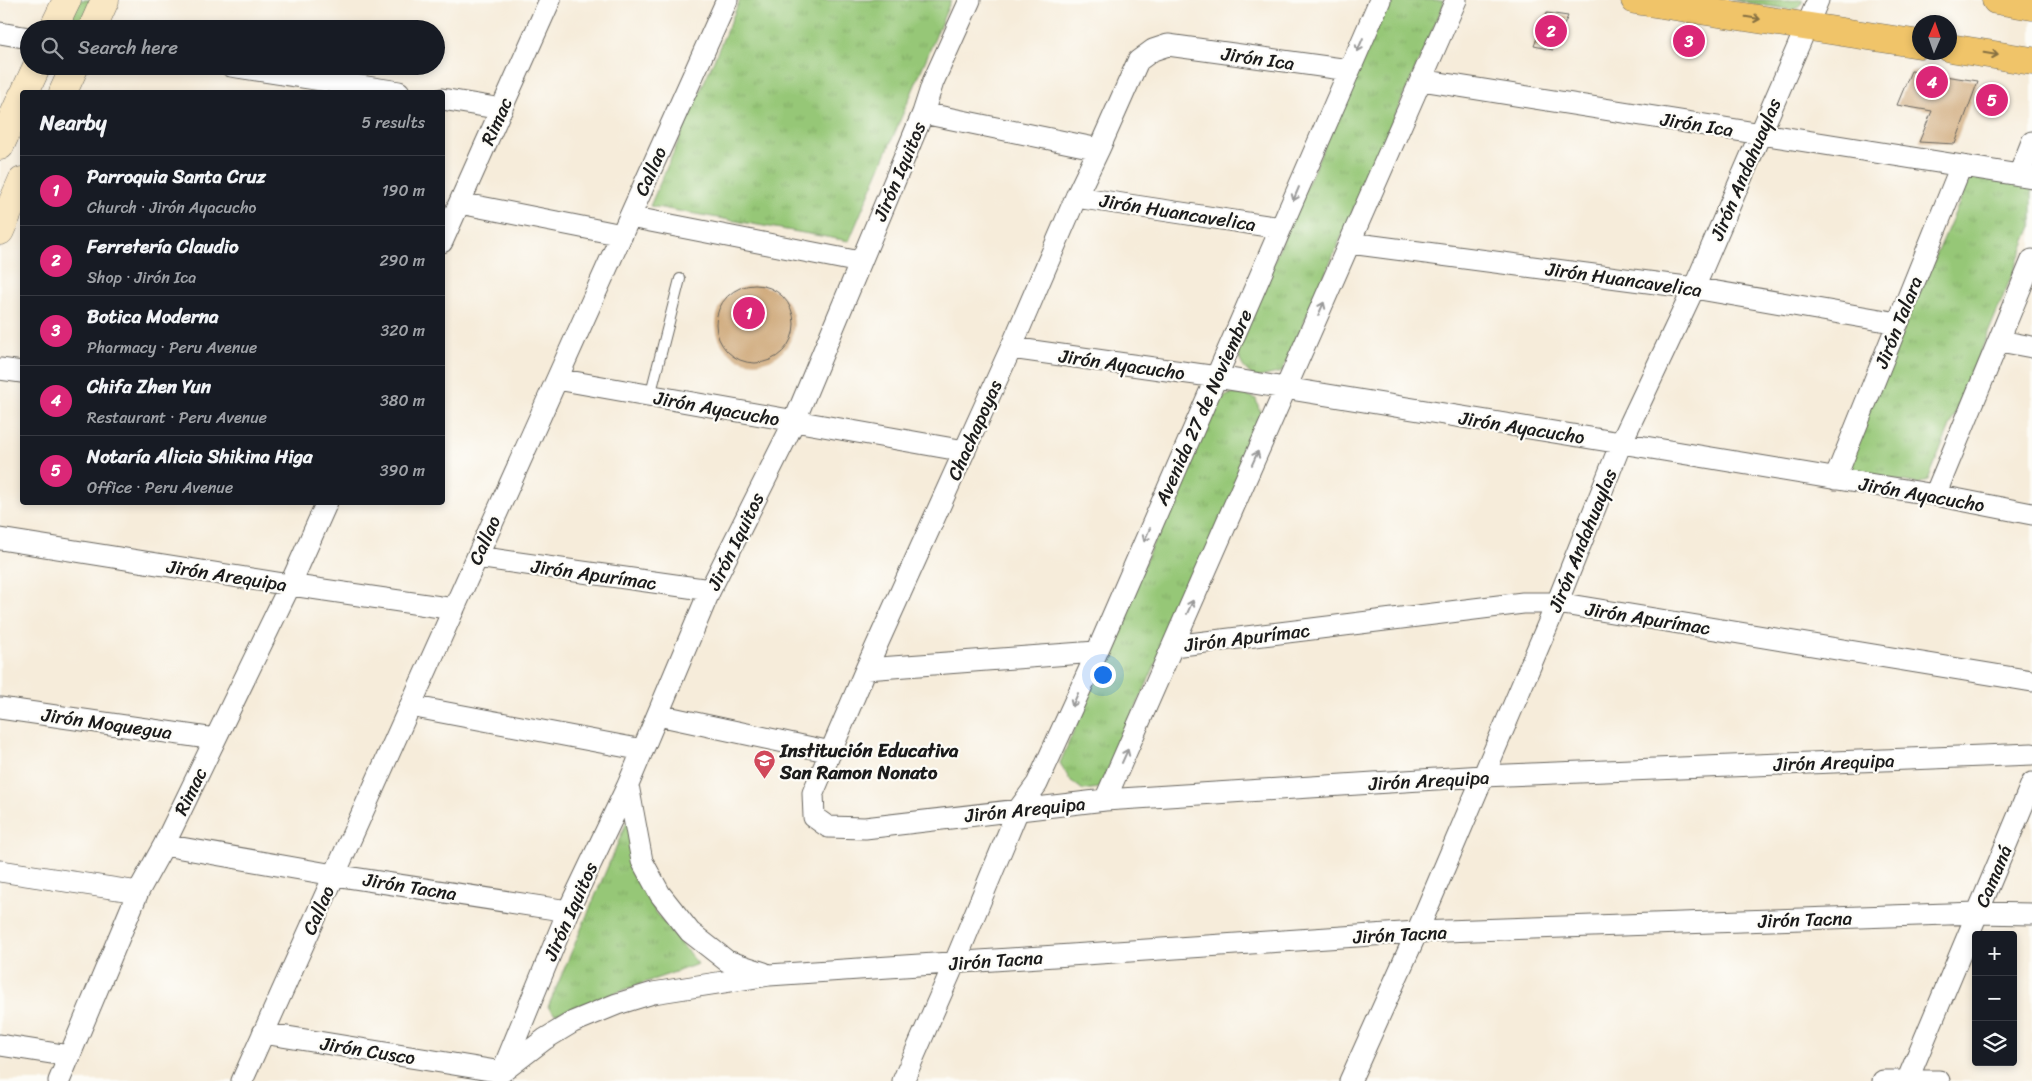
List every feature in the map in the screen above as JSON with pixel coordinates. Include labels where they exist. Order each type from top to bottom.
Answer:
[{"type":"main road","points":[[57,20],[67,0]]},
{"type":"main road","points":[[96,20],[105,0]]},
{"type":"main road","points":[[1635,0],[1912,43]]},
{"type":"main road","points":[[1996,0],[2032,6]]},
{"type":"main road","points":[[1957,49],[2032,61]]},
{"type":"main road","points":[[26,90],[32,75]]},
{"type":"main road","points":[[64,90],[71,75]]},
{"type":"main road","points":[[0,146],[20,101]]},
{"type":"main road","points":[[0,231],[20,185]]},
{"type":"street","name":"Rimac","points":[[445,236],[550,0]]},
{"type":"street","name":"Callao","points":[[242,1081],[727,0]]},
{"type":"street","name":"Jirón Iquitos","points":[[500,1076],[568,911],[628,784],[710,590],[794,422],[923,113],[933,82],[970,0]]},
{"type":"street","name":"Avenida 27 de Noviembre","points":[[903,1081],[1018,810],[1037,784],[1096,652],[1380,0]]},
{"type":"street","points":[[1105,800],[1456,0]]},
{"type":"street","name":"Jirón Andahuaylas","points":[[1350,1081],[1417,932],[1557,602],[1621,443],[1694,288],[1818,0]]},
{"type":"street","points":[[0,33],[20,36]]},
{"type":"street","name":"Jirón Ica","points":[[1168,45],[1349,70]]},
{"type":"street","name":"Chachapoyas","points":[[828,827],[814,817],[813,793],[866,669],[1138,61],[1153,50],[1168,45]]},
{"type":"street","points":[[290,75],[386,90]]},
{"type":"street","name":"Jirón Ica","points":[[1421,80],[2026,176]]},
{"type":"street","points":[[445,100],[502,109]]},
{"type":"street","points":[[923,113],[1099,149]]},
{"type":"street","points":[[2026,176],[2032,142]]},
{"type":"street","name":"Jirón Talara","points":[[1835,479],[1961,166]]},
{"type":"street","name":"Jirón Huancavelica","points":[[1076,197],[1281,228]]},
{"type":"street","points":[[460,203],[860,262]]},
{"type":"street","name":"Jirón Huancavelica","points":[[1350,243],[1694,288],[1898,323]]},
{"type":"street","points":[[1935,495],[2032,260]]},
{"type":"street","points":[[2000,341],[2032,347]]},
{"type":"street","name":"Jirón Ayacucho","points":[[1011,348],[1217,377],[1935,495],[2032,514]]},
{"type":"street","points":[[0,369],[20,372]]},
{"type":"street","name":"Jirón Ayacucho","points":[[557,379],[965,451]]},
{"type":"street","name":"Rimac","points":[[59,1081],[138,892],[164,844],[290,585],[326,505]]},
{"type":"street","name":"Jirón Arequipa","points":[[0,538],[290,585],[454,608]]},
{"type":"street","name":"Jirón Apurímac","points":[[477,557],[710,590]]},
{"type":"street","name":"Jirón Apurímac","points":[[1173,646],[1523,603],[1557,602],[2032,681]]},
{"type":"street","points":[[866,669],[1096,652]]},
{"type":"street","points":[[410,706],[643,750]]},
{"type":"street","name":"Jirón Moquegua","points":[[0,708],[215,739]]},
{"type":"street","points":[[658,715],[831,752]]},
{"type":"street","name":"Jirón Arequipa","points":[[828,827],[865,828],[1105,800],[1483,776],[2032,754]]},
{"type":"street","name":"Camaná","points":[[1907,1081],[2032,782]]},
{"type":"street","name":"Jirón Tacna","points":[[628,784],[642,861],[660,894],[690,932],[727,961],[769,975]]},
{"type":"street","name":"Jirón Tacna","points":[[164,844],[334,875],[568,911]]},
{"type":"street","points":[[0,870],[138,892]]},
{"type":"street","name":"Jirón Tacna","points":[[500,1076],[545,1039],[573,1022],[617,1004],[653,993],[769,975],[1417,932],[1977,913],[2032,914]]},
{"type":"street","name":"Jirón Cusco","points":[[263,1033],[500,1076]]},
{"type":"street","points":[[0,1045],[70,1056]]},
{"type":"street","points":[[1883,1081],[1939,1081]]},
{"type":"lane","points":[[650,396],[680,279]]},
{"type":"green space","points":[[70,0],[94,0],[86,20],[60,20]]},
{"type":"green space","points":[[740,0],[951,0],[849,241],[650,206]]},
{"type":"green space","points":[[1388,0],[1443,0],[1444,4],[1282,372],[1256,378],[1246,370],[1241,362],[1239,341]]},
{"type":"green space","points":[[1731,0],[1803,0],[1800,7],[1792,10]]},
{"type":"green space","points":[[1971,176],[2032,185],[2032,226],[1928,480],[1918,484],[1850,471],[1845,464]]},
{"type":"green space","points":[[1230,394],[1245,394],[1256,399],[1263,430],[1099,788],[1083,790],[1070,780],[1060,763],[1212,404]]},
{"type":"green space","points":[[628,819],[634,867],[655,911],[698,964],[555,1014],[548,1007]]},
{"type":"building","points":[[1547,13],[1568,16],[1553,50],[1534,46]]},
{"type":"building","points":[[1911,71],[1978,81],[1955,144],[1919,142],[1932,111],[1897,105]]},
{"type":"building","points":[[755,285],[770,288],[782,297],[791,309],[794,324],[791,339],[782,351],[770,360],[755,363],[740,360],[728,351],[719,339],[716,324],[719,309],[728,297],[740,288]]},
{"type":"place","name":"Ferretería Claudio","points":[[1551,31]]},
{"type":"place","name":"Botica Moderna","points":[[1689,41]]},
{"type":"place","name":"Chifa Zhen Yun","points":[[1932,82]]},
{"type":"place","name":"Notaría Alicia Shikina Higa","points":[[1992,100]]},
{"type":"place","name":"Parroquia Santa Cruz","points":[[749,313]]},
{"type":"place","name":"Institución Educativa San Ramon Nonato","points":[[764,780]]}]
